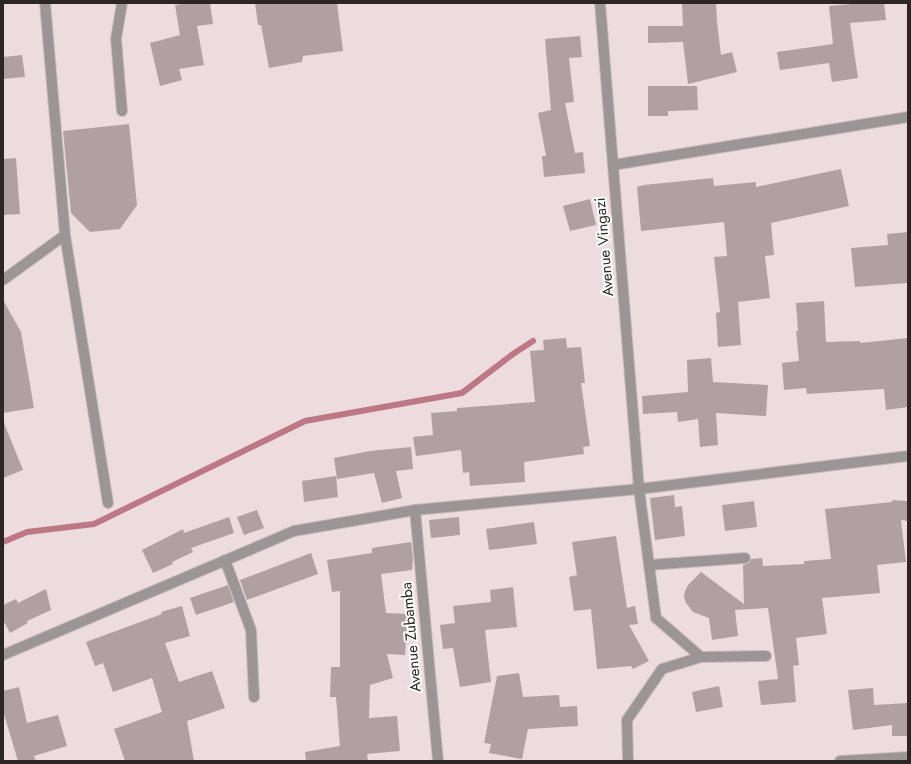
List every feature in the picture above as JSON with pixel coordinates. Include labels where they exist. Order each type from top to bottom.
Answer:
[{"type":"street","points":[[45,3],[65,235],[108,503]]},
{"type":"street","points":[[122,3],[116,39],[122,111]]},
{"type":"street","name":"Avenue Vingazi","points":[[600,3],[640,489],[648,565],[656,618],[701,657]]},
{"type":"street","points":[[613,165],[908,117]]},
{"type":"street","points":[[3,280],[65,235]]},
{"type":"street","points":[[3,655],[294,531],[415,510],[640,489],[908,456]]},
{"type":"street","name":"Avenue Zubamba","points":[[415,510],[438,761]]},
{"type":"street","points":[[648,565],[745,558]]},
{"type":"street","points":[[225,560],[251,630],[254,698]]},
{"type":"street","points":[[628,761],[627,720],[662,669],[701,657],[766,656]]},
{"type":"street","points":[[840,761],[908,757]]},
{"type":"building","points":[[210,3],[213,24],[197,26],[204,65],[179,69],[182,80],[160,86],[150,43],[180,35],[175,5]]},
{"type":"building","points":[[255,3],[337,3],[343,51],[303,56],[302,62],[269,68],[261,25],[258,25]]},
{"type":"building","points":[[682,3],[716,3],[721,55],[732,52],[737,72],[688,84],[683,42],[648,43],[648,26],[683,26]]},
{"type":"building","points":[[861,3],[884,3],[886,20],[850,23],[858,78],[832,82],[829,63],[780,70],[777,52],[833,44],[829,6]]},
{"type":"building","points":[[580,36],[582,57],[569,58],[574,102],[565,103],[575,153],[583,152],[585,173],[544,177],[542,156],[546,156],[538,113],[551,110],[545,39]]},
{"type":"building","points":[[22,55],[25,77],[3,79],[3,57]]},
{"type":"building","points":[[648,86],[697,86],[698,110],[668,111],[668,116],[648,116]]},
{"type":"building","points":[[129,124],[137,205],[120,229],[90,232],[71,213],[63,131]]},
{"type":"building","points":[[16,158],[20,214],[3,215],[3,159]]},
{"type":"building","points":[[841,169],[849,206],[771,223],[774,255],[765,256],[770,298],[738,302],[741,345],[718,347],[716,313],[720,312],[714,257],[727,256],[724,222],[641,231],[637,187],[713,178],[714,186],[756,182],[756,187]]},
{"type":"building","points":[[590,199],[596,225],[570,231],[563,206]]},
{"type":"building","points":[[908,232],[908,283],[855,287],[851,248],[888,245],[887,234]]},
{"type":"building","points":[[3,300],[21,332],[34,408],[3,413]]},
{"type":"building","points":[[824,301],[826,342],[860,341],[860,343],[908,338],[908,407],[886,410],[884,389],[807,394],[806,388],[784,390],[782,363],[799,361],[796,331],[798,331],[796,303]]},
{"type":"building","points":[[566,338],[567,348],[581,347],[585,383],[581,383],[590,446],[583,447],[584,454],[524,462],[525,482],[470,486],[469,472],[463,473],[461,450],[416,456],[413,437],[433,435],[431,413],[457,411],[457,408],[535,402],[530,351],[544,350],[543,340]]},
{"type":"building","points":[[711,358],[713,382],[768,385],[766,416],[716,413],[718,445],[700,447],[698,419],[678,422],[677,412],[643,414],[642,396],[688,392],[687,360]]},
{"type":"building","points":[[3,423],[23,470],[3,478]]},
{"type":"building","points":[[411,447],[413,469],[396,471],[402,498],[382,503],[374,473],[337,479],[334,458],[370,451]]},
{"type":"building","points":[[336,476],[338,497],[304,502],[302,481]]},
{"type":"building","points":[[674,495],[675,507],[682,506],[685,536],[655,540],[650,498]]},
{"type":"building","points":[[892,500],[908,501],[908,521],[901,520],[906,562],[877,565],[880,593],[822,598],[827,634],[796,638],[799,665],[793,666],[796,702],[761,705],[758,681],[778,679],[768,608],[735,610],[738,636],[712,640],[709,618],[693,612],[686,603],[684,597],[688,585],[701,572],[744,604],[743,565],[749,563],[751,559],[762,558],[763,566],[804,564],[804,561],[831,559],[825,509],[892,502]]},
{"type":"building","points":[[754,501],[757,527],[725,531],[722,505]]},
{"type":"building","points":[[257,510],[264,528],[244,535],[237,517]]},
{"type":"building","points":[[229,517],[234,533],[191,548],[193,552],[172,562],[173,564],[153,573],[142,550],[183,529],[184,533]]},
{"type":"building","points":[[459,517],[460,535],[431,538],[429,520]]},
{"type":"building","points":[[534,522],[537,544],[489,550],[486,529]]},
{"type":"building","points":[[616,536],[627,608],[635,606],[638,624],[629,625],[649,661],[633,669],[631,666],[597,669],[591,609],[574,611],[569,577],[577,575],[572,542]]},
{"type":"building","points":[[411,542],[413,558],[412,570],[381,574],[386,613],[408,614],[405,655],[387,654],[393,678],[370,685],[369,718],[397,716],[400,751],[367,754],[368,761],[306,761],[305,752],[340,746],[336,697],[330,697],[331,667],[340,667],[340,591],[332,592],[327,560],[372,553],[372,548]]},
{"type":"building","points":[[311,553],[318,574],[247,600],[240,580]]},
{"type":"building","points":[[228,585],[234,602],[196,615],[190,598]]},
{"type":"building","points":[[513,587],[517,627],[485,630],[491,682],[460,687],[453,648],[443,649],[440,625],[455,623],[453,606],[491,602],[490,590]]},
{"type":"building","points":[[46,589],[51,610],[27,621],[28,623],[10,633],[3,620],[3,605],[16,599],[18,603]]},
{"type":"building","points":[[182,606],[190,636],[165,643],[179,682],[212,671],[225,708],[187,721],[194,761],[125,761],[114,729],[162,712],[152,678],[113,692],[103,663],[95,666],[86,642],[162,614],[161,612]]},
{"type":"building","points":[[519,673],[523,697],[559,695],[560,707],[577,706],[578,726],[528,729],[522,759],[489,753],[491,744],[484,743],[497,676]]},
{"type":"building","points":[[719,686],[723,707],[696,712],[692,692]]},
{"type":"building","points":[[19,687],[27,723],[58,715],[67,746],[34,756],[36,761],[18,761],[3,711],[3,691]]},
{"type":"building","points":[[873,688],[874,705],[908,703],[908,736],[892,736],[892,725],[853,730],[848,690]]},
{"type":"waterway","points":[[3,542],[27,532],[94,524],[305,421],[462,393],[513,354],[533,341]]}]
